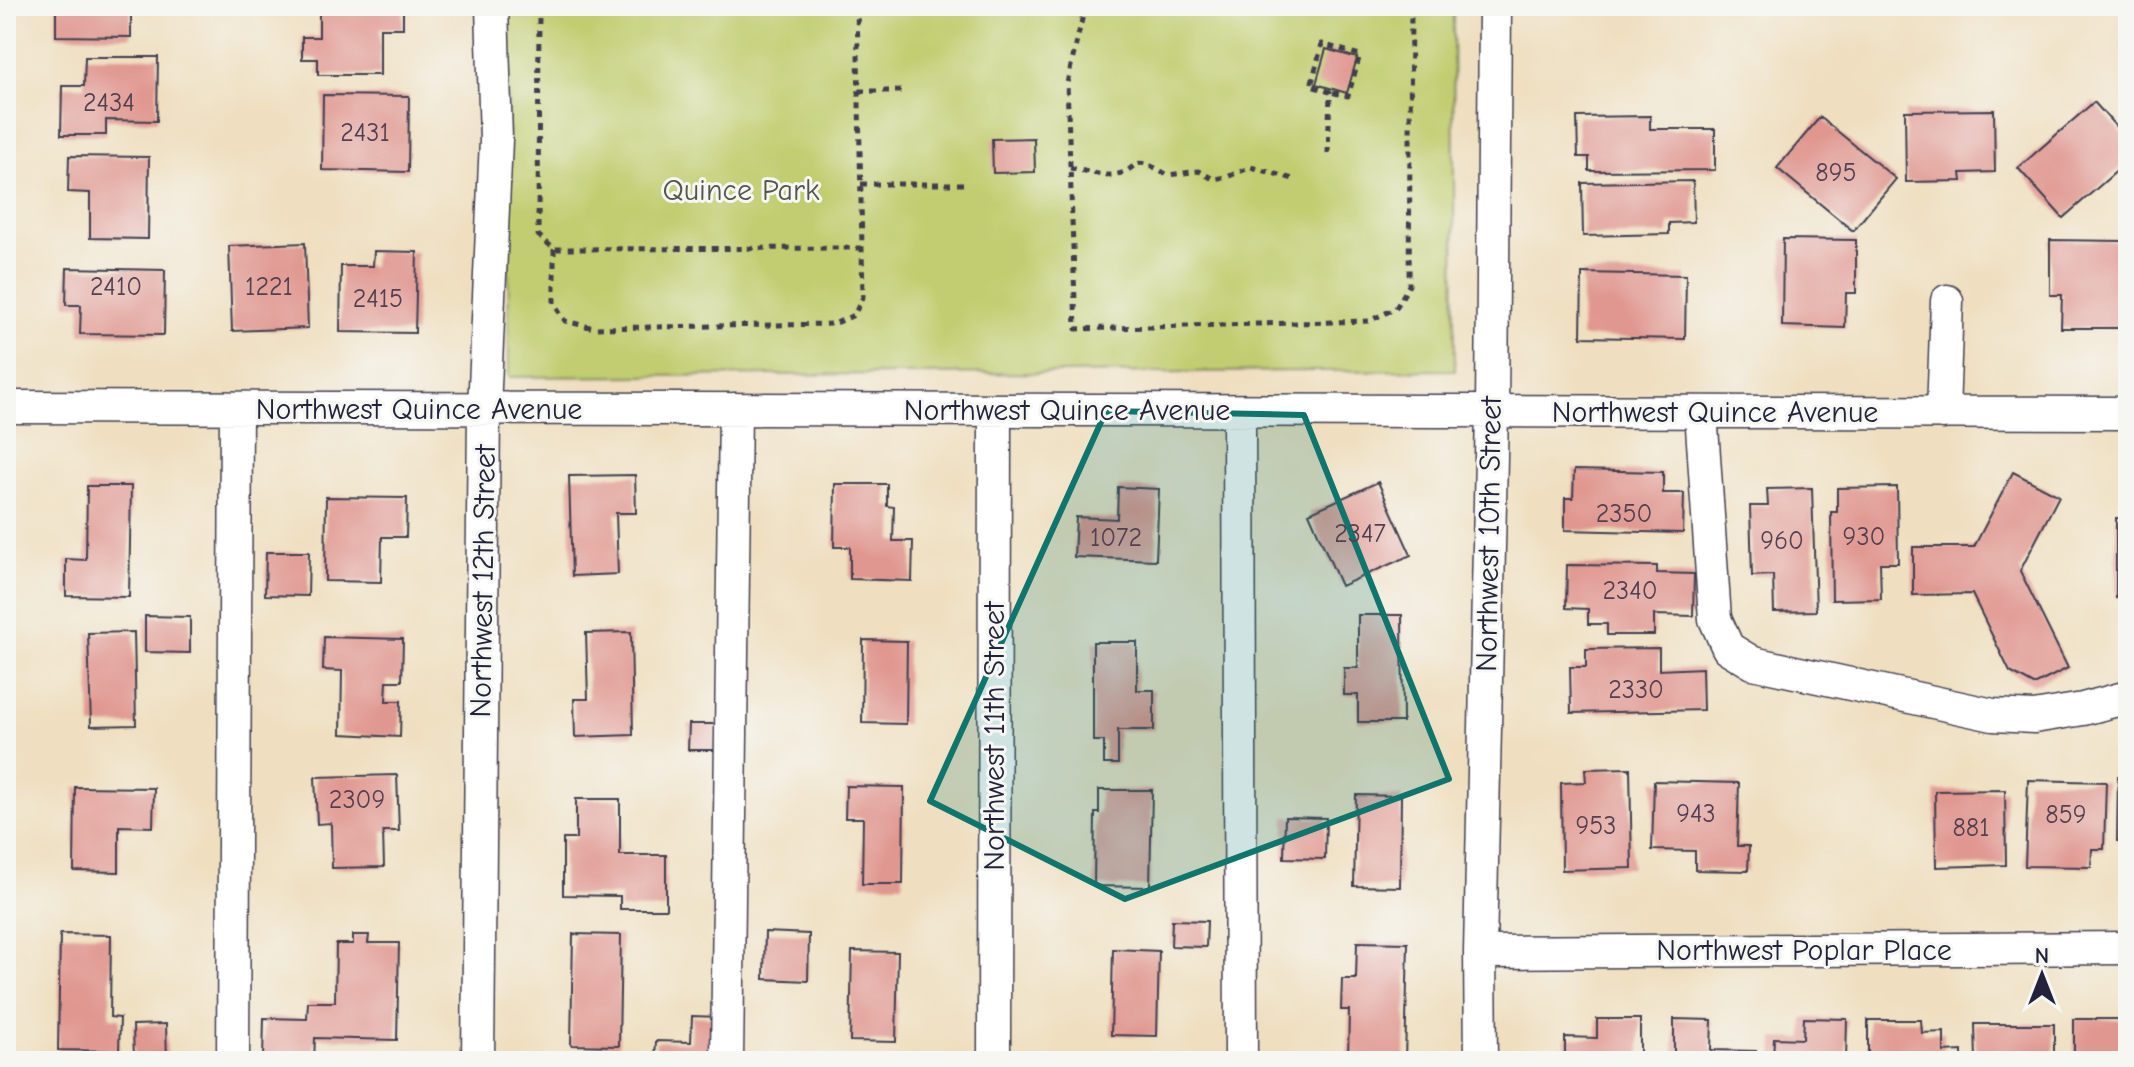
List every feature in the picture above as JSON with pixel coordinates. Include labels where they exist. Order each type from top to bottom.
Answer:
[{"type":"street","name":"Northwest 12th Street","points":[[478,1061],[484,409],[496,140],[492,6]]},
{"type":"street","name":"Northwest 10th Street","points":[[1481,1061],[1480,952],[1492,412],[1495,6]]},
{"type":"street","points":[[1943,413],[1947,301]]},
{"type":"street","name":"Northwest Quince Avenue","points":[[6,407],[2128,413]]},
{"type":"street","points":[[233,1061],[236,408]]},
{"type":"street","points":[[727,1061],[735,409]]},
{"type":"street","name":"Northwest 11th Street","points":[[994,1061],[995,410]]},
{"type":"street","points":[[1239,411],[1241,1061]]},
{"type":"street","points":[[1701,412],[1715,619],[1728,648],[1753,663],[1993,715],[2034,717],[2128,697]]},
{"type":"street","name":"Northwest Poplar Place","points":[[1480,952],[2128,948]]},
{"type":"path","points":[[539,6],[538,235],[554,249],[863,248]]},
{"type":"path","points":[[554,249],[554,304],[565,321],[594,328],[834,324],[854,315],[863,297],[857,6]]},
{"type":"path","points":[[1083,6],[1067,83],[1076,329],[1369,321],[1396,308],[1409,285],[1411,6]]},
{"type":"path","points":[[1322,44],[1360,55],[1348,96],[1330,92],[1311,86],[1322,44]]},
{"type":"path","points":[[859,91],[901,91]]},
{"type":"path","points":[[1328,153],[1330,92]]},
{"type":"path","points":[[1070,168],[1108,175],[1148,162],[1168,175],[1199,171],[1213,179],[1251,167],[1293,179]]},
{"type":"path","points":[[861,184],[968,184]]},
{"type":"highlighted area","points":[[1106,411],[1304,415],[1449,779],[1125,899],[930,801]]},
{"type":"green space","name":"Quince Park","points":[[507,6],[1453,6],[1455,370],[509,377]]},
{"type":"building","points":[[56,6],[131,6],[131,37],[56,36]]},
{"type":"building","points":[[319,6],[403,6],[403,28],[380,28],[380,75],[318,75],[318,59],[302,59],[302,37],[319,37]]},
{"type":"building","points":[[1326,49],[1357,58],[1347,93],[1316,84]]},
{"type":"building","points":[[85,57],[158,57],[157,121],[106,120],[106,135],[61,135],[62,86],[84,86]]},
{"type":"building","points":[[323,95],[409,96],[408,172],[322,170]]},
{"type":"building","points":[[2094,102],[2128,140],[2128,161],[2063,218],[2018,168]]},
{"type":"building","points":[[1994,110],[1995,172],[1961,173],[1962,181],[1906,182],[1905,111]]},
{"type":"building","points":[[1650,116],[1650,129],[1715,129],[1715,170],[1589,171],[1589,157],[1578,157],[1577,117]]},
{"type":"building","points":[[1820,117],[1896,179],[1853,231],[1777,168]]},
{"type":"building","points":[[1034,138],[1035,172],[993,173],[992,139]]},
{"type":"building","points":[[69,156],[149,157],[148,239],[90,238],[90,193],[68,192]]},
{"type":"building","points":[[1693,181],[1694,222],[1669,223],[1669,234],[1583,236],[1582,183]]},
{"type":"building","points":[[1783,239],[1856,240],[1856,293],[1846,293],[1845,328],[1782,326]]},
{"type":"building","points":[[2050,240],[2124,241],[2123,328],[2061,328],[2062,295],[2050,295]]},
{"type":"building","points":[[305,243],[308,328],[232,331],[229,246]]},
{"type":"building","points":[[374,251],[417,252],[415,333],[340,332],[341,266],[373,266]]},
{"type":"building","points":[[67,268],[165,270],[164,335],[80,334],[81,305],[66,305]]},
{"type":"building","points":[[1582,273],[1686,275],[1685,339],[1581,337]]},
{"type":"building","points":[[1574,470],[1663,472],[1663,493],[1684,493],[1683,533],[1565,530],[1565,498],[1573,498]]},
{"type":"building","points":[[2013,472],[2059,496],[2020,571],[2068,668],[2034,685],[2010,672],[1972,594],[1913,595],[1913,547],[1974,547]]},
{"type":"building","points":[[635,475],[636,513],[616,513],[618,574],[572,576],[569,476]]},
{"type":"building","points":[[1378,482],[1411,555],[1341,586],[1309,513]]},
{"type":"building","points":[[835,484],[887,484],[887,506],[894,507],[893,541],[913,541],[912,581],[850,579],[850,547],[834,547]]},
{"type":"building","points":[[87,486],[131,486],[129,597],[66,596],[66,559],[86,560]]},
{"type":"building","points":[[1118,487],[1159,489],[1156,560],[1074,557],[1076,517],[1117,519]]},
{"type":"building","points":[[1897,487],[1898,563],[1880,563],[1881,599],[1832,600],[1831,512],[1837,512],[1837,488]]},
{"type":"building","points":[[1812,488],[1816,611],[1774,612],[1773,575],[1752,576],[1750,506],[1768,506],[1767,489]]},
{"type":"building","points":[[326,497],[407,498],[406,537],[382,537],[381,582],[325,581]]},
{"type":"building","points":[[2116,518],[2128,518],[2128,598],[2116,598]]},
{"type":"building","points":[[266,552],[309,552],[308,596],[265,595]]},
{"type":"building","points":[[1567,565],[1657,566],[1657,573],[1694,574],[1693,616],[1654,615],[1654,635],[1607,635],[1607,624],[1588,624],[1588,609],[1566,608]]},
{"type":"building","points":[[1358,615],[1402,615],[1403,722],[1358,722],[1358,695],[1344,695],[1344,668],[1358,668]]},
{"type":"building","points":[[145,616],[190,617],[190,653],[145,652]]},
{"type":"building","points":[[134,632],[136,725],[91,726],[88,633]]},
{"type":"building","points":[[631,632],[633,735],[575,737],[574,699],[588,699],[586,633]]},
{"type":"building","points":[[324,637],[403,639],[402,681],[387,681],[386,701],[401,701],[400,737],[341,734],[342,671],[323,670]]},
{"type":"building","points":[[863,640],[907,641],[906,724],[862,723]]},
{"type":"building","points":[[1093,642],[1137,642],[1137,690],[1154,690],[1154,730],[1118,730],[1118,764],[1104,764],[1104,741],[1093,741]]},
{"type":"building","points":[[1659,648],[1659,670],[1702,668],[1703,710],[1571,713],[1570,667],[1586,667],[1586,649]]},
{"type":"building","points":[[689,724],[716,724],[715,750],[688,750]]},
{"type":"building","points":[[1630,768],[1632,868],[1562,870],[1561,783],[1586,782],[1585,769]]},
{"type":"building","points":[[397,775],[399,831],[383,831],[384,867],[332,868],[331,823],[317,824],[315,777]]},
{"type":"building","points":[[2118,776],[2128,776],[2128,841],[2117,841]]},
{"type":"building","points":[[2028,780],[2106,782],[2104,849],[2092,849],[2091,867],[2025,866]]},
{"type":"building","points":[[1654,781],[1739,783],[1737,846],[1749,846],[1748,871],[1695,870],[1695,851],[1652,850]]},
{"type":"building","points":[[846,786],[904,787],[903,884],[862,884],[863,818],[845,818]]},
{"type":"building","points":[[75,787],[154,788],[153,827],[119,826],[119,872],[74,871]]},
{"type":"building","points":[[1099,790],[1152,790],[1150,887],[1094,886],[1095,813],[1099,813]]},
{"type":"building","points":[[2005,790],[2006,865],[1936,867],[1935,791]]},
{"type":"building","points":[[1356,795],[1401,796],[1400,887],[1354,886]]},
{"type":"building","points":[[576,799],[620,799],[620,855],[666,855],[666,909],[620,909],[620,896],[563,895],[563,839],[576,839]]},
{"type":"building","points":[[1285,817],[1326,818],[1325,859],[1284,858]]},
{"type":"building","points":[[1172,920],[1207,921],[1206,947],[1171,946]]},
{"type":"building","points":[[765,932],[809,934],[808,981],[764,979]]},
{"type":"building","points":[[60,934],[111,935],[110,1017],[120,1018],[119,1051],[58,1050]]},
{"type":"building","points":[[573,934],[621,935],[619,1046],[571,1045]]},
{"type":"building","points":[[353,935],[369,935],[368,943],[399,943],[397,1040],[315,1038],[314,1061],[263,1061],[264,1018],[307,1019],[308,1002],[335,1002],[336,944],[353,944]]},
{"type":"building","points":[[1357,942],[1408,943],[1405,1061],[1348,1061],[1349,1010],[1341,1010],[1342,979],[1356,979]]},
{"type":"building","points":[[1113,949],[1159,951],[1157,1036],[1111,1035]]},
{"type":"building","points":[[852,951],[898,952],[896,1042],[850,1041]]},
{"type":"building","points":[[692,1016],[719,1017],[717,1061],[655,1061],[656,1041],[691,1042]]},
{"type":"building","points":[[1804,1018],[1847,1019],[1846,1061],[1773,1061],[1774,1038],[1803,1039]]},
{"type":"building","points":[[1597,1019],[1640,1019],[1640,1061],[1565,1061],[1565,1037],[1597,1038]]},
{"type":"building","points":[[1674,1019],[1712,1020],[1711,1050],[1756,1051],[1756,1061],[1674,1061]]},
{"type":"building","points":[[2074,1019],[2128,1019],[2128,1061],[2074,1060]]},
{"type":"building","points":[[1868,1020],[1921,1020],[1922,1033],[1944,1032],[1944,1052],[1962,1051],[1962,1061],[1868,1061]]},
{"type":"building","points":[[166,1024],[167,1061],[134,1061],[133,1025]]},
{"type":"building","points":[[1975,1024],[2054,1024],[2054,1061],[1976,1061]]}]
